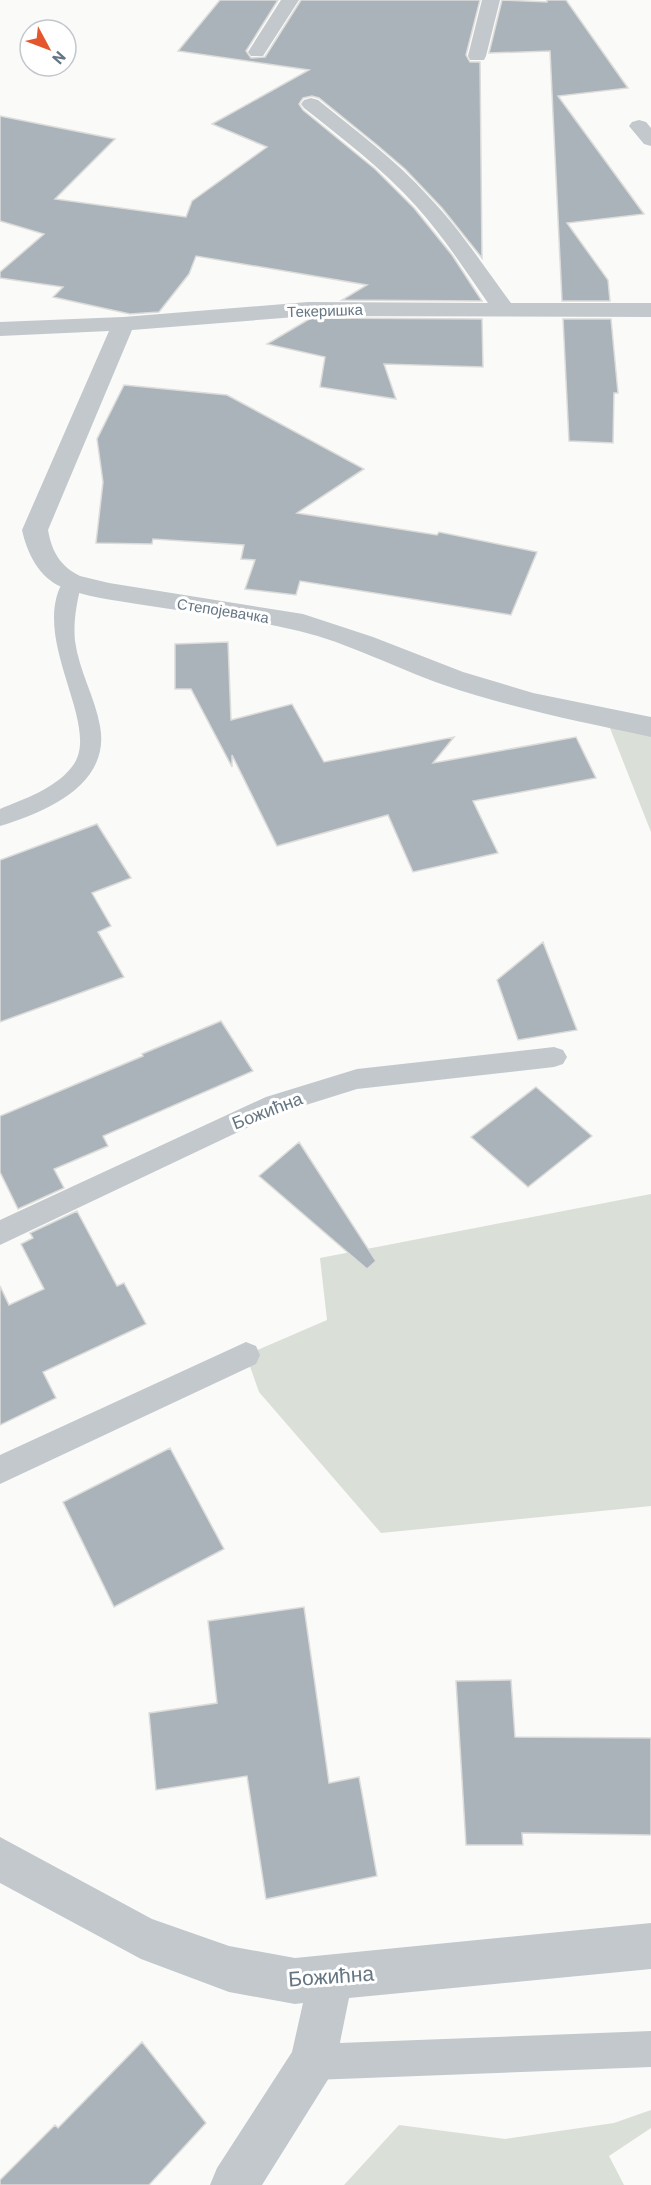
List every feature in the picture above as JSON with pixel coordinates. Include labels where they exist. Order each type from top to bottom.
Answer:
[{"type":"street","points":[[257,52],[272,33],[290,0]]},
{"type":"street","points":[[477,56],[491,0]]},
{"type":"street","points":[[311,104],[390,169],[422,201],[503,308]]},
{"type":"street","name":"Текеришка","points":[[0,329],[123,324],[308,309],[651,310]]},
{"type":"street","name":"Степојевачка","points":[[123,324],[35,530],[38,546],[49,565],[60,576],[72,582],[109,591],[303,623],[364,643],[453,678],[530,702],[651,727]]},
{"type":"street","name":"Божићна","points":[[0,1859],[141,1937],[229,1970],[296,1981],[651,1946]]},
{"type":"street","points":[[234,2185],[313,2062],[326,2011],[327,1977]]},
{"type":"lane","points":[[0,818],[62,789],[82,772],[89,755],[91,724],[65,643],[64,609],[72,582]]},
{"type":"lane","name":"Божићна","points":[[0,1233],[266,1107],[357,1079],[554,1057]]},
{"type":"lane","points":[[0,1470],[246,1355]]},
{"type":"lane","points":[[313,2062],[651,2049]]},
{"type":"shaded area","points":[[606,718],[651,727],[651,832]]},
{"type":"shaded area","points":[[651,1194],[651,1506],[381,1533],[259,1392],[246,1355],[327,1320],[320,1258]]},
{"type":"shaded area","points":[[651,2110],[651,2128],[609,2156],[624,2185],[344,2185],[399,2125],[505,2139],[614,2123]]},
{"type":"building","points":[[220,0],[278,0],[246,51],[251,58],[265,57],[301,0],[480,0],[466,55],[470,62],[480,62],[482,258],[442,208],[405,169],[377,145],[319,98],[312,96],[303,98],[299,104],[303,110],[375,169],[414,208],[452,255],[482,301],[342,300],[367,285],[196,256],[189,274],[159,312],[130,314],[53,297],[63,287],[0,278],[0,272],[44,234],[0,221],[0,116],[115,139],[55,199],[186,217],[192,201],[267,147],[212,124],[309,70],[178,51]]},
{"type":"building","points":[[502,0],[547,2],[547,0],[566,0],[628,88],[558,96],[644,214],[567,223],[608,280],[610,301],[562,301],[550,51],[489,53]]},
{"type":"building","points":[[311,318],[482,319],[483,367],[384,364],[396,399],[320,387],[325,357],[267,344]]},
{"type":"building","points":[[563,319],[611,319],[618,393],[614,393],[613,443],[569,441]]},
{"type":"building","points":[[124,385],[227,395],[364,469],[297,513],[437,535],[439,532],[537,552],[511,615],[300,581],[296,595],[245,589],[255,560],[241,559],[244,545],[153,539],[152,544],[96,543],[103,482],[97,439]]},
{"type":"building","points":[[228,642],[231,720],[292,704],[324,762],[454,737],[433,763],[576,737],[596,778],[473,801],[498,853],[413,872],[388,815],[277,846],[232,755],[232,767],[191,689],[175,689],[175,644]]},
{"type":"building","points":[[97,824],[131,878],[92,893],[111,926],[98,932],[124,977],[0,1022],[0,860]]},
{"type":"building","points":[[543,942],[577,1030],[518,1040],[497,980]]},
{"type":"building","points":[[221,1021],[253,1071],[103,1136],[108,1146],[54,1169],[64,1188],[18,1209],[0,1172],[0,1116]]},
{"type":"building","points":[[536,1087],[592,1136],[528,1187],[471,1137]]},
{"type":"building","points":[[299,1142],[376,1261],[367,1269],[259,1176]]},
{"type":"building","points":[[77,1211],[117,1286],[124,1283],[146,1324],[43,1372],[56,1398],[0,1425],[0,1286],[9,1305],[44,1289],[21,1244],[33,1238],[30,1233]]},
{"type":"building","points":[[170,1448],[224,1549],[114,1607],[63,1502]]},
{"type":"building","points":[[304,1607],[329,1783],[359,1777],[377,1876],[266,1899],[247,1776],[156,1790],[149,1713],[217,1703],[208,1621]]},
{"type":"building","points":[[511,1680],[515,1737],[651,1738],[651,1835],[522,1833],[523,1845],[466,1845],[456,1681]]},
{"type":"building","points":[[142,2042],[206,2123],[149,2185],[0,2185],[0,2180],[55,2125],[58,2128]]}]
